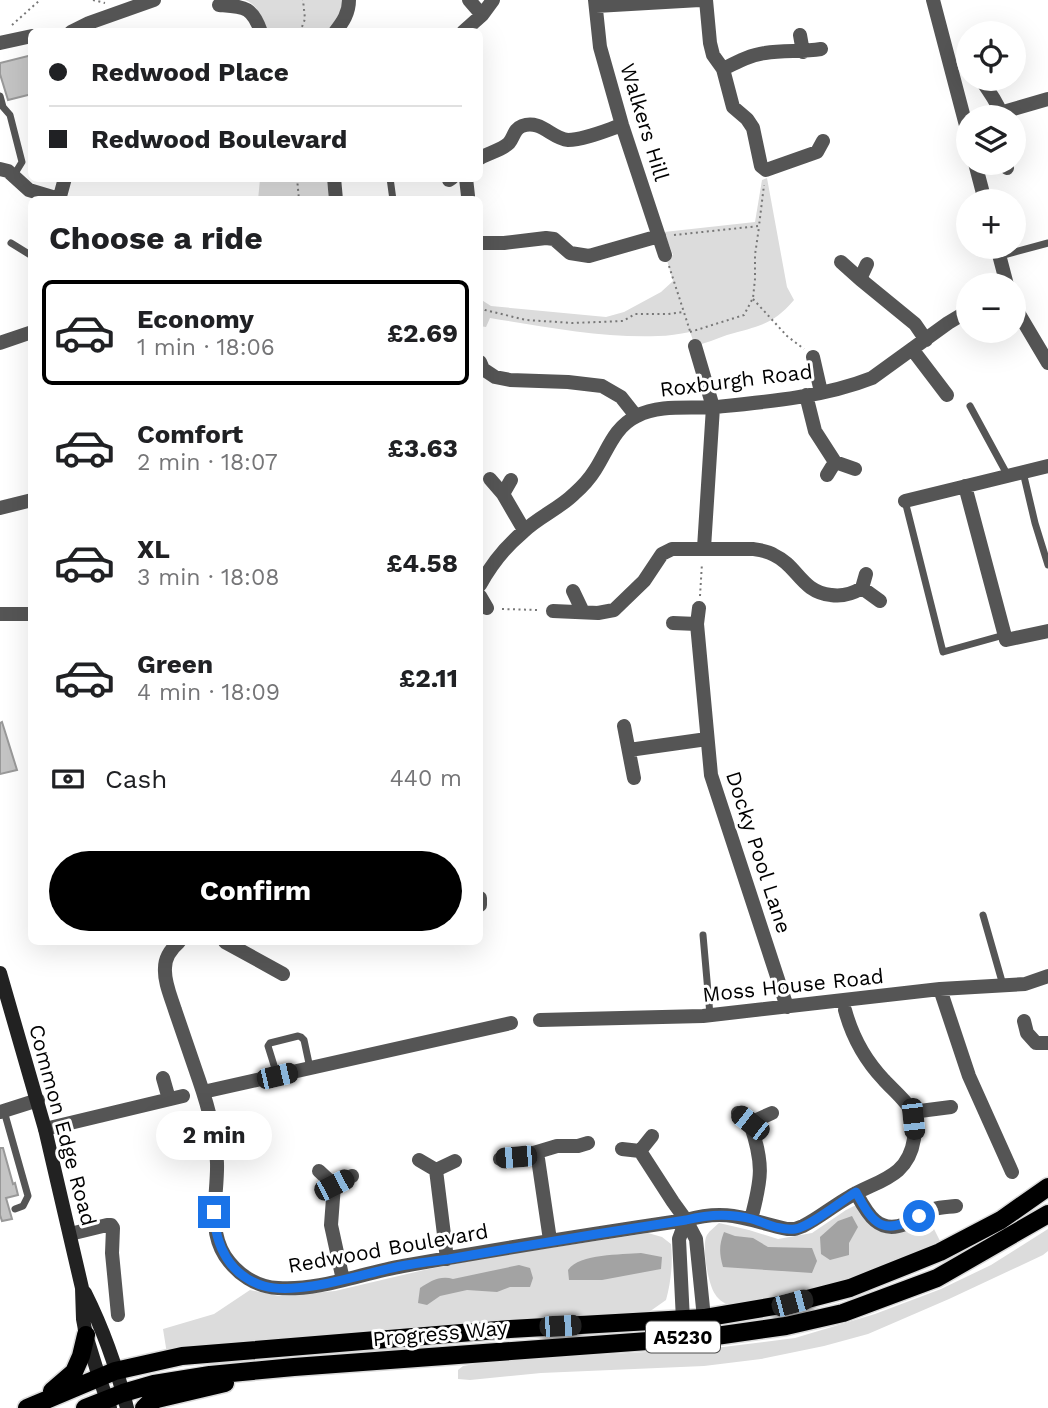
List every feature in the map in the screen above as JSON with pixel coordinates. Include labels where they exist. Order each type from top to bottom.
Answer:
[{"type":"main road","name":"Common Edge Road","points":[[0,974],[46,1129],[82,1288],[86,1335],[107,1374],[117,1402]]},
{"type":"main road","name":"Progress Way","points":[[107,1374],[182,1356],[510,1329],[691,1318],[792,1303],[850,1288],[940,1252],[1001,1220],[1048,1187]]},
{"type":"main road","name":"Progress Way","points":[[117,1402],[167,1381],[253,1371],[735,1334],[786,1326],[843,1313],[937,1278],[1048,1214]]},
{"type":"main road","name":"Common Edge Road","points":[[82,1288],[96,1316],[107,1374]]},
{"type":"main road","points":[[675,1338],[691,1318],[716,1328],[797,1316],[814,1320]]},
{"type":"main road","points":[[34,1404],[74,1372],[86,1335]]},
{"type":"main road","points":[[144,1408],[157,1399],[230,1382],[253,1371]]},
{"type":"main road","name":"A5230","points":[[34,1404],[107,1374]]},
{"type":"main road","name":"A5230","points":[[85,1408],[117,1402]]},
{"type":"street","points":[[79,28],[155,0]]},
{"type":"street","points":[[338,28],[346,16],[349,0]]},
{"type":"street","points":[[469,0],[482,15]]},
{"type":"street","points":[[467,28],[493,0]]},
{"type":"street","points":[[595,3],[700,0]]},
{"type":"street","points":[[706,0],[713,55],[723,69],[733,107],[751,122],[759,163],[763,169],[821,152]]},
{"type":"street","points":[[933,0],[961,105]]},
{"type":"street","name":"Walkers Hill","points":[[595,3],[600,47],[622,125],[665,255]]},
{"type":"street","points":[[219,5],[243,7],[252,12],[259,28]]},
{"type":"street","points":[[800,35],[803,52]]},
{"type":"street","points":[[0,43],[28,37]]},
{"type":"street","points":[[723,69],[767,52],[821,50]]},
{"type":"street","points":[[1026,107],[1048,99]]},
{"type":"street","points":[[483,157],[507,145],[517,129],[524,125],[542,126],[568,140],[622,125]]},
{"type":"street","points":[[7,173],[29,190],[49,196]]},
{"type":"street","points":[[466,182],[468,196]]},
{"type":"street","points":[[483,243],[546,238],[554,239],[570,253],[589,256],[659,236]]},
{"type":"street","points":[[841,262],[915,324],[926,340]]},
{"type":"street","points":[[860,279],[867,264]]},
{"type":"street","name":"Roxburgh Road","points":[[483,580],[495,560],[524,530],[575,494],[594,472],[616,432],[636,416],[659,409],[774,401],[872,378],[956,319]]},
{"type":"street","points":[[1026,326],[1048,363]]},
{"type":"street","points":[[2,337],[28,333]]},
{"type":"street","points":[[693,339],[713,407],[704,548]]},
{"type":"street","points":[[912,349],[947,395]]},
{"type":"street","points":[[813,357],[821,392]]},
{"type":"street","points":[[483,369],[495,377],[510,380],[602,386],[621,397],[636,416]]},
{"type":"street","points":[[806,395],[815,431],[835,461],[855,469]]},
{"type":"street","points":[[827,475],[835,461]]},
{"type":"street","points":[[905,501],[1048,466]]},
{"type":"street","points":[[490,479],[503,494],[524,530]]},
{"type":"street","points":[[503,494],[511,480]]},
{"type":"street","points":[[965,486],[1005,638],[1048,631]]},
{"type":"street","points":[[0,508],[28,501]]},
{"type":"street","points":[[553,611],[598,613],[614,610],[644,581],[666,551],[704,548],[753,549],[776,555],[812,590],[819,593],[840,596],[850,594],[864,581],[880,601]]},
{"type":"street","points":[[573,592],[583,612]]},
{"type":"street","name":"Docky Pool Lane","points":[[699,608],[697,624],[711,775],[787,1007]]},
{"type":"street","points":[[0,614],[28,614]]},
{"type":"street","points":[[673,623],[697,624]]},
{"type":"street","points":[[624,726],[634,778]]},
{"type":"street","points":[[629,750],[707,739]]},
{"type":"street","name":"Redwood Boulevard","points":[[172,945],[165,968],[168,987],[203,1092],[216,1149],[215,1228],[224,1255],[241,1275],[264,1286],[286,1288],[317,1285],[401,1266],[705,1215],[751,1219],[795,1229],[814,1221],[856,1192],[898,1172],[913,1147],[915,1134],[912,1112]]},
{"type":"street","points":[[230,945],[283,974]]},
{"type":"street","name":"Moss House Road","points":[[540,1020],[710,1016],[940,989],[1025,984],[1048,976]]},
{"type":"street","points":[[940,989],[969,1076],[1012,1172]]},
{"type":"street","points":[[845,1010],[856,1041],[867,1060],[912,1112],[951,1107]]},
{"type":"street","points":[[1024,1021],[1027,1033],[1036,1043],[1048,1043]]},
{"type":"street","points":[[203,1092],[511,1023]]},
{"type":"street","points":[[46,1129],[176,1098],[163,1078]]},
{"type":"street","points":[[2,1111],[38,1100]]},
{"type":"street","points":[[738,1113],[750,1123],[757,1143],[761,1171],[751,1219]]},
{"type":"street","points":[[750,1123],[772,1113]]},
{"type":"street","points":[[640,1151],[652,1136]]},
{"type":"street","points":[[500,1159],[556,1146],[588,1143]]},
{"type":"street","points":[[622,1149],[640,1151]]},
{"type":"street","points":[[640,1151],[696,1239],[691,1318]]},
{"type":"street","points":[[537,1152],[550,1240]]},
{"type":"street","points":[[419,1160],[436,1170]]},
{"type":"street","points":[[436,1170],[455,1161]]},
{"type":"street","points":[[436,1170],[447,1259]]},
{"type":"street","points":[[319,1171],[334,1185]]},
{"type":"street","points":[[334,1185],[352,1176]]},
{"type":"street","points":[[334,1185],[331,1225],[343,1280]]},
{"type":"street","points":[[856,1192],[871,1216],[879,1225],[887,1227],[903,1225],[932,1209],[956,1206]]},
{"type":"street","points":[[686,1220],[679,1239],[691,1318]]},
{"type":"street","points":[[70,1234],[107,1225],[113,1228],[112,1253],[118,1315]]},
{"type":"lane","points":[[0,96],[3,107],[10,115],[22,162],[7,173]]},
{"type":"lane","points":[[11,243],[28,254]]},
{"type":"lane","points":[[1026,247],[1048,243]]},
{"type":"lane","points":[[970,406],[1008,476]]},
{"type":"lane","points":[[1023,472],[1048,565]]},
{"type":"lane","points":[[905,501],[943,652],[1005,638]]},
{"type":"lane","points":[[984,915],[1003,985]]},
{"type":"lane","points":[[704,935],[710,1016]]},
{"type":"lane","points":[[277,1076],[268,1046],[270,1043],[298,1036],[304,1040],[310,1068]]},
{"type":"lane","points":[[2,1111],[28,1195],[23,1206],[15,1209]]},
{"type":"path","points":[[10,27],[40,0]]},
{"type":"path","points":[[302,28],[305,19],[303,0]]},
{"type":"path","points":[[665,255],[693,339],[744,315],[752,298],[755,279],[755,255],[766,170]]},
{"type":"path","points":[[659,236],[759,226]]},
{"type":"path","points":[[752,298],[786,335],[813,357]]},
{"type":"path","points":[[483,309],[526,320],[573,323],[623,321],[635,314],[684,312]]},
{"type":"path","points":[[699,608],[704,548]]},
{"type":"path","points":[[483,602],[553,611]]},
{"type":"shaded area","points":[[245,0],[344,0],[339,21],[332,28],[264,28],[261,17],[250,2]]},
{"type":"shaded area","points":[[767,178],[787,287],[794,300],[771,320],[695,346],[690,332],[662,336],[616,335],[490,318],[486,327],[483,326],[483,301],[491,306],[606,317],[624,312],[661,292],[673,281],[666,257],[673,255],[664,232],[755,222],[762,180]]},
{"type":"shaded area","points":[[260,182],[327,182],[329,196],[258,196]]},
{"type":"shaded area","points":[[862,1202],[879,1225],[926,1213],[940,1241],[866,1274],[803,1293],[733,1307],[715,1294],[708,1274],[705,1240],[719,1223],[778,1239],[812,1233]]},
{"type":"shaded area","points":[[852,1216],[858,1227],[849,1243],[849,1255],[830,1260],[821,1254],[820,1237],[838,1221]]},
{"type":"shaded area","points":[[1048,1229],[1048,1251],[1043,1255],[868,1334],[824,1346],[761,1359],[704,1366],[458,1379],[458,1370],[463,1366],[491,1361],[715,1348],[795,1338],[875,1314],[941,1289],[991,1265]]},
{"type":"shaded area","points":[[724,1232],[753,1238],[768,1247],[812,1248],[817,1261],[812,1273],[723,1267],[720,1249]]},
{"type":"shaded area","points":[[648,1233],[662,1237],[671,1244],[672,1258],[666,1300],[649,1312],[550,1318],[167,1354],[163,1329],[214,1314],[250,1290],[279,1296],[335,1291],[490,1257]]},
{"type":"shaded area","points":[[641,1253],[662,1257],[661,1269],[602,1280],[569,1280],[568,1270],[582,1260]]},
{"type":"shaded area","points":[[519,1265],[530,1268],[533,1278],[530,1287],[510,1287],[497,1292],[467,1290],[440,1296],[427,1305],[418,1303],[420,1288],[436,1279],[453,1279]]},
{"type":"building","points":[[28,56],[28,95],[8,100],[0,74],[0,63]]},
{"type":"building","points":[[2,722],[17,770],[0,774],[0,723]]},
{"type":"building","points":[[0,1148],[3,1148],[18,1195],[6,1198],[12,1219],[2,1221],[0,1215]]},
{"type":"route","points":[[214,1212],[219,1244],[231,1264],[241,1275],[264,1286],[276,1288],[317,1285],[401,1266],[705,1215],[734,1215],[795,1229],[814,1221],[856,1192],[879,1225],[903,1225],[919,1216]]}]
